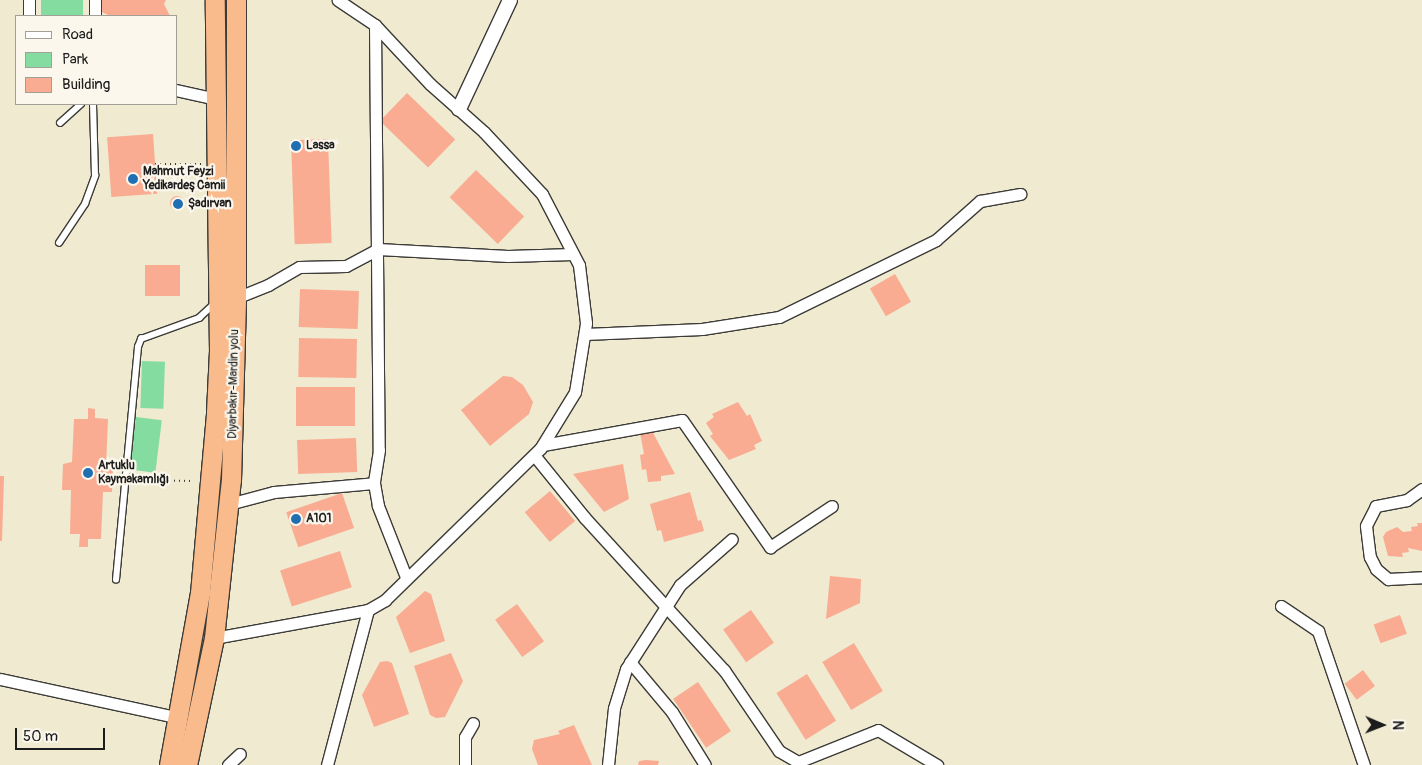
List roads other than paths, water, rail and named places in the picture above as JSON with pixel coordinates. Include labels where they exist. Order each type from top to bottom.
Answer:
[{"type":"highway","name":"Diyarbakır-Mardin yolu","points":[[169,765],[180,718],[200,593],[227,299],[216,99],[214,0]]},
{"type":"highway","name":"Diyarbakır-Mardin yolu","points":[[187,765],[214,638],[229,504],[227,299],[236,0]]},
{"type":"street","points":[[28,15],[29,0]]},
{"type":"street","points":[[95,0],[95,15]]},
{"type":"street","points":[[214,638],[368,610],[385,600],[406,577],[489,502],[534,455],[543,445],[575,392],[586,323],[579,264],[542,194],[375,25],[338,0]]},
{"type":"street","points":[[459,109],[510,0]]},
{"type":"street","points":[[375,25],[379,450],[374,483],[378,506],[406,577]]},
{"type":"street","points":[[178,90],[216,99]]},
{"type":"street","points":[[585,334],[702,329],[779,317],[936,240],[980,202],[1020,194]]},
{"type":"street","points":[[227,299],[268,285],[299,266],[346,266],[378,249],[508,256],[573,254]]},
{"type":"street","points":[[543,445],[682,420],[770,547],[832,506]]},
{"type":"street","points":[[534,455],[585,518],[724,670],[779,751],[798,762],[878,730],[937,765]]},
{"type":"street","points":[[229,504],[274,492],[374,483]]},
{"type":"street","points":[[1422,489],[1407,500],[1376,506],[1366,526],[1370,557],[1376,569],[1388,579],[1422,577]]},
{"type":"street","points":[[608,765],[614,708],[630,662],[680,585],[732,539]]},
{"type":"street","points":[[1281,606],[1318,631],[1364,765]]},
{"type":"street","points":[[327,765],[368,610]]},
{"type":"street","points":[[630,662],[672,712],[705,765]]},
{"type":"street","points":[[0,678],[180,718]]},
{"type":"street","points":[[465,765],[465,737],[473,723]]},
{"type":"street","points":[[228,765],[240,754]]},
{"type":"lane","points":[[60,123],[81,105]]},
{"type":"lane","points":[[59,243],[85,204],[95,176],[93,105]]},
{"type":"lane","points":[[116,580],[130,402],[141,339],[199,318],[227,299]]},
{"type":"place","name":"Lassa","points":[[296,146]]},
{"type":"place","name":"Mahmut Feyzi Yedikardeş Camii","points":[[133,179]]},
{"type":"place","name":"Şadırvan","points":[[178,204]]},
{"type":"place","name":"Artuklu Kaymakamlığı","points":[[88,473]]},
{"type":"place","name":"A101","points":[[296,519]]}]
